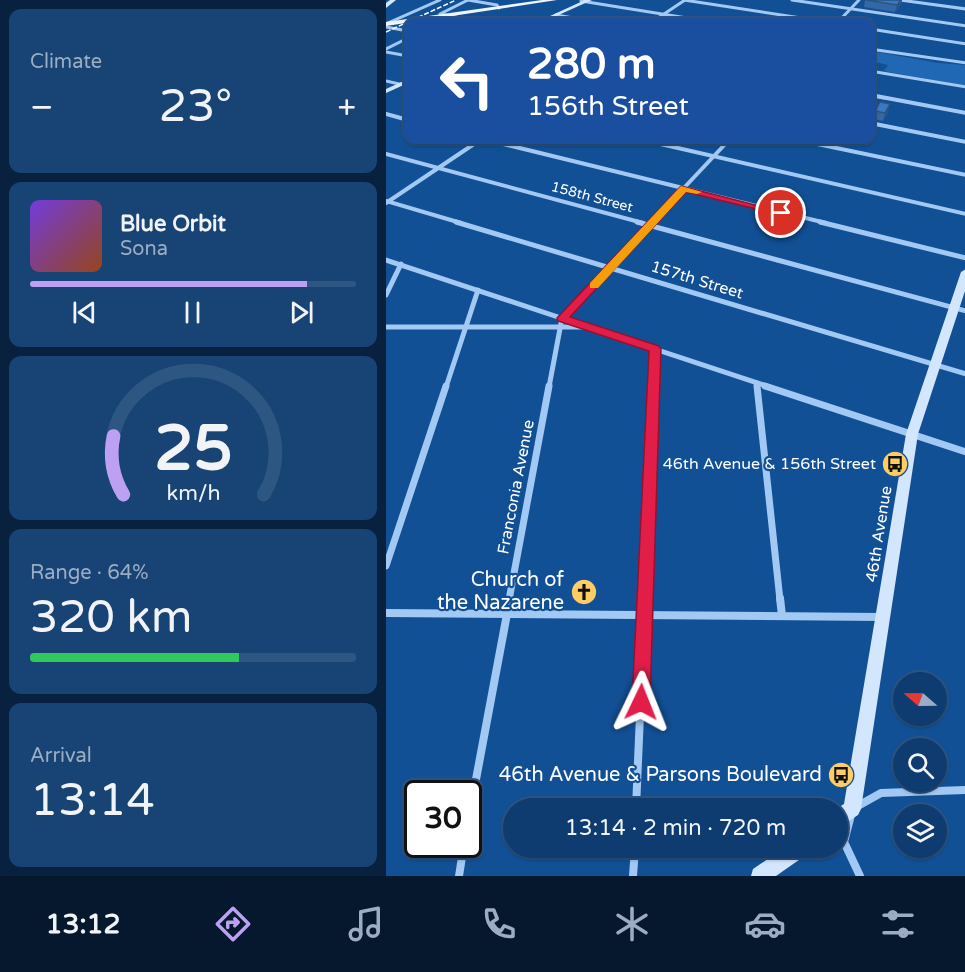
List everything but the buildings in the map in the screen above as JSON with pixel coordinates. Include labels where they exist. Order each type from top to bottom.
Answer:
[{"type":"main road","points":[[412,18],[554,0]]},
{"type":"main road","points":[[386,25],[402,19]]},
{"type":"street","points":[[386,5],[393,0]]},
{"type":"street","points":[[402,19],[440,0]]},
{"type":"street","points":[[443,15],[468,0],[497,5],[499,8]]},
{"type":"street","points":[[658,18],[684,0],[801,18]]},
{"type":"street","points":[[792,0],[965,26]]},
{"type":"street","points":[[842,18],[859,0]]},
{"type":"street","points":[[900,0],[965,9]]},
{"type":"street","points":[[549,18],[584,1],[688,18]]},
{"type":"street","points":[[443,15],[459,18]]},
{"type":"street","points":[[556,15],[573,18]]},
{"type":"street","points":[[386,25],[404,30]]},
{"type":"street","points":[[875,30],[965,44]]},
{"type":"street","points":[[386,50],[404,40]]},
{"type":"street","points":[[386,50],[404,55]]},
{"type":"street","points":[[875,50],[965,63]]},
{"type":"street","points":[[875,72],[965,87]]},
{"type":"street","points":[[386,81],[404,85]]},
{"type":"street","points":[[386,91],[404,85]]},
{"type":"street","points":[[875,96],[965,113]]},
{"type":"street","points":[[386,114],[404,119]]},
{"type":"street","points":[[875,124],[965,142]]},
{"type":"street","points":[[387,202],[474,144]]},
{"type":"street","points":[[504,144],[965,258]]},
{"type":"street","points":[[660,144],[965,214]]},
{"type":"street","points":[[562,318],[725,144]]},
{"type":"street","points":[[817,144],[965,175]]},
{"type":"street","name":"158th Street","points":[[386,154],[960,310]]},
{"type":"street","name":"157th Street","points":[[387,202],[965,374]]},
{"type":"street","points":[[386,260],[965,452]]},
{"type":"street","points":[[386,296],[401,264]]},
{"type":"street","name":"46th Avenue","points":[[852,808],[912,434],[935,365],[960,310],[965,272]]},
{"type":"street","points":[[386,566],[478,290]]},
{"type":"street","name":"Franconia Avenue","points":[[476,780],[562,318]]},
{"type":"street","points":[[386,327],[587,327]]},
{"type":"street","points":[[636,798],[655,349]]},
{"type":"street","points":[[757,383],[782,616]]},
{"type":"street","points":[[386,613],[882,617]]},
{"type":"street","points":[[848,811],[881,792],[965,790]]},
{"type":"street","points":[[852,808],[844,842],[860,876]]},
{"type":"street","points":[[459,876],[462,858]]},
{"type":"street","points":[[634,876],[635,858]]},
{"type":"street","points":[[760,876],[785,858]]},
{"type":"shaded area","points":[[875,52],[938,63],[965,65],[965,86],[884,71],[888,65],[875,62]]},
{"type":"railway","points":[[417,18],[456,0]]},
{"type":"railway","points":[[386,32],[404,24]]},
{"type":"slow traffic","points":[[594,285],[684,188],[697,192]]},
{"type":"place","name":"46th Avenue & 156th Street","points":[[895,464]]},
{"type":"place","name":"Church of the Nazarene","points":[[584,592]]},
{"type":"place","name":"46th Avenue & Parsons Boulevard","points":[[841,775]]},
{"type":"route","points":[[641,702],[655,349],[562,318],[684,188],[781,213]]}]
